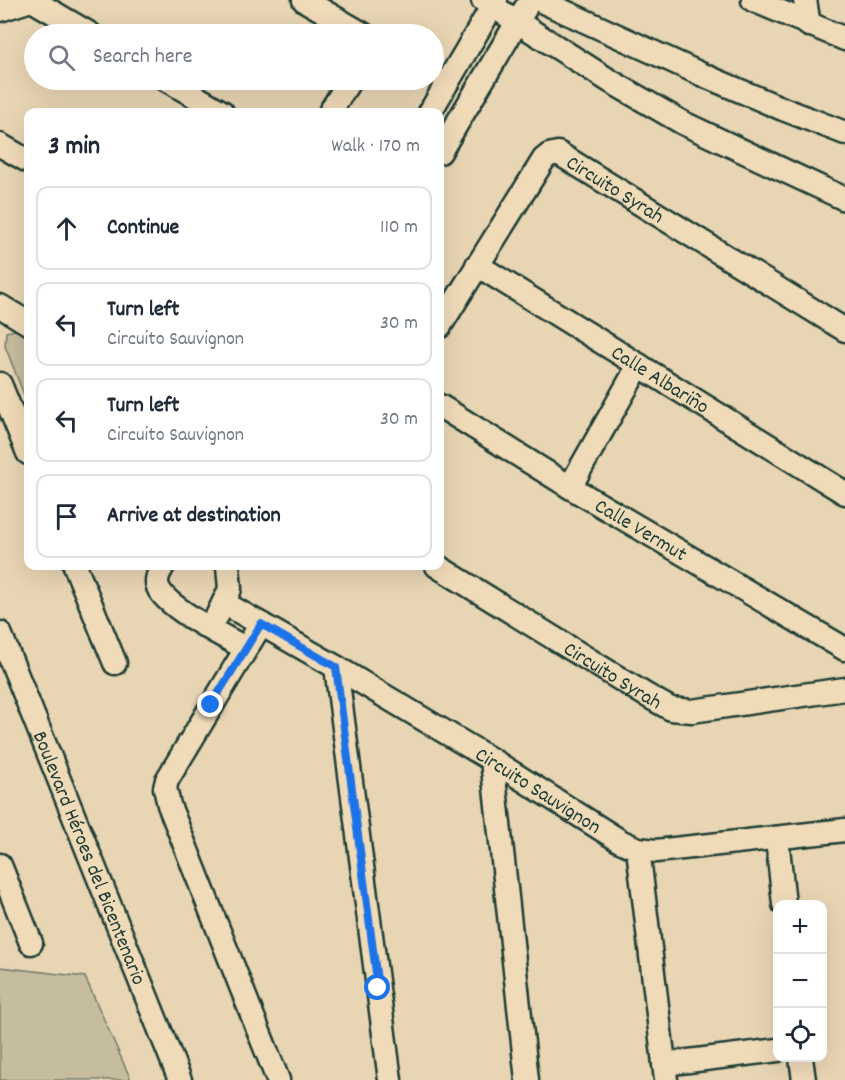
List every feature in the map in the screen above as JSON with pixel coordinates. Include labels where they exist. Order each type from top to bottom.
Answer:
[{"type":"street","points":[[0,10],[31,0],[73,24]]},
{"type":"street","points":[[304,0],[346,24]]},
{"type":"street","points":[[444,145],[518,23],[529,0]]},
{"type":"street","points":[[539,0],[763,101],[845,133]]},
{"type":"street","points":[[753,0],[845,39]]},
{"type":"street","points":[[805,0],[809,25]]},
{"type":"street","points":[[444,87],[491,2],[518,23],[610,81],[683,123],[844,196]]},
{"type":"street","points":[[181,90],[208,108]]},
{"type":"street","points":[[332,108],[344,90]]},
{"type":"street","points":[[432,108],[442,90]]},
{"type":"street","points":[[0,145],[24,159]]},
{"type":"street","name":"Circuito Syrah","points":[[444,315],[544,159],[558,153],[845,330]]},
{"type":"street","name":"Calle Albariño","points":[[477,265],[845,493]]},
{"type":"street","points":[[0,306],[24,321]]},
{"type":"street","points":[[570,487],[639,365]]},
{"type":"street","points":[[0,384],[24,443]]},
{"type":"street","name":"Calle Vermut","points":[[444,408],[570,487],[845,649]]},
{"type":"street","points":[[77,570],[115,663]]},
{"type":"street","points":[[161,570],[157,582],[166,601],[245,648]]},
{"type":"street","points":[[209,627],[231,589],[229,570]]},
{"type":"street","name":"Circuito Syrah","points":[[443,570],[671,709],[692,711],[845,689]]},
{"type":"street","name":"Circuito Sauvignon","points":[[224,603],[492,760],[620,841],[638,849],[656,851],[845,830]]},
{"type":"street","points":[[261,624],[167,780],[165,788],[169,805],[278,1080]]},
{"type":"street","name":"Boulevard Héroes del Bicentenario","points":[[0,633],[180,1080]]},
{"type":"street","points":[[336,667],[390,1080]]},
{"type":"street","points":[[492,760],[527,1080]]},
{"type":"street","points":[[777,838],[784,900]]},
{"type":"street","points":[[638,849],[665,1072],[773,1051]]},
{"type":"street","points":[[0,865],[32,943]]},
{"type":"street","points":[[802,1062],[804,1080]]},
{"type":"shaded area","points":[[19,329],[24,332],[24,395],[5,346],[6,332]]},
{"type":"shaded area","points":[[0,967],[85,977],[131,1080],[0,1080]]},
{"type":"route","points":[[211,705],[261,624],[336,667],[378,988]]}]
